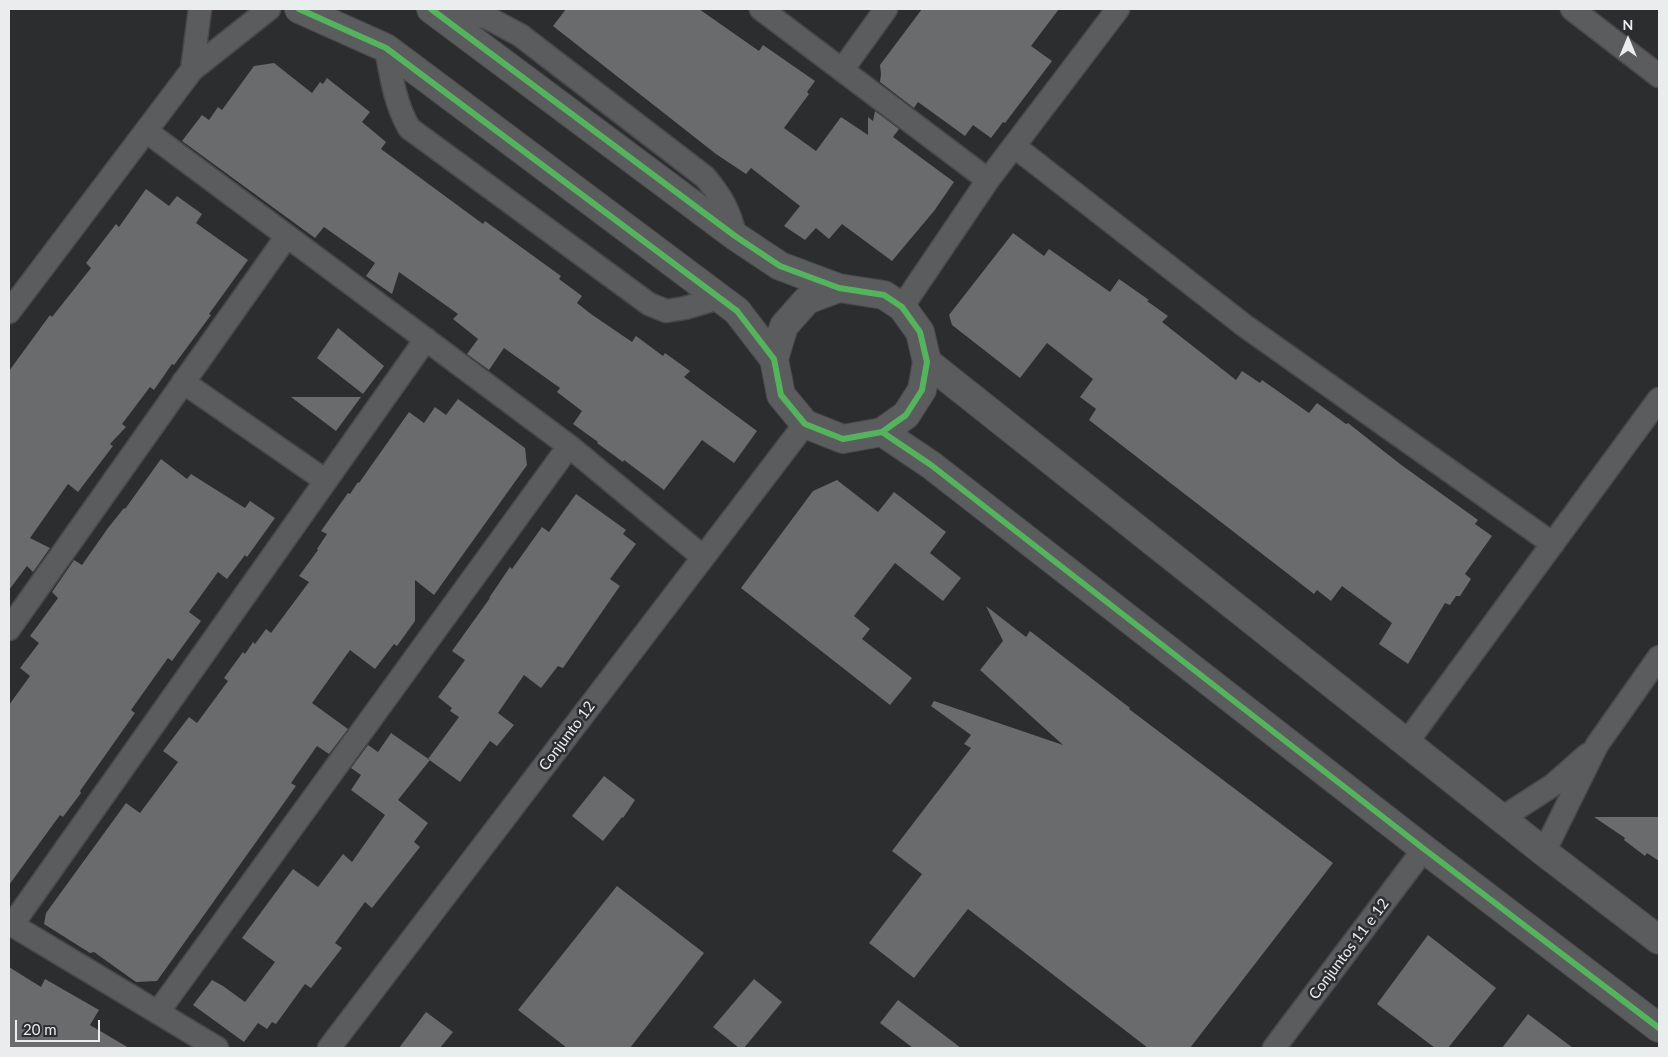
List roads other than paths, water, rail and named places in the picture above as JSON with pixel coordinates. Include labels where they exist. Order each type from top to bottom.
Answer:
[{"type":"street","points":[[192,70],[200,9]]},
{"type":"street","points":[[10,309],[192,70],[269,9]]},
{"type":"street","points":[[299,9],[386,48],[737,311],[774,358],[781,395],[805,424],[843,439],[882,432],[906,415],[922,390],[927,362],[920,332],[902,308],[884,295],[839,288],[780,266],[735,236],[432,9]]},
{"type":"street","points":[[450,9],[488,18],[520,35],[705,177],[719,193],[731,218],[735,236]]},
{"type":"street","points":[[761,9],[988,180]]},
{"type":"street","points":[[842,70],[886,9]]},
{"type":"street","points":[[902,308],[988,180],[1118,9]]},
{"type":"street","points":[[1572,9],[1659,76]]},
{"type":"street","points":[[386,48],[396,100],[409,128],[649,304],[666,311],[685,308],[719,298]]},
{"type":"street","points":[[146,131],[569,446],[703,557]]},
{"type":"street","points":[[1014,146],[1245,326],[1553,544]]},
{"type":"street","points":[[9,628],[287,236]]},
{"type":"street","points":[[774,358],[784,326],[807,300],[839,288]]},
{"type":"street","points":[[217,1048],[11,924],[426,339]]},
{"type":"street","points":[[927,362],[1544,852],[1659,940]]},
{"type":"street","points":[[183,382],[326,481]]},
{"type":"street","points":[[1407,742],[1659,399]]},
{"type":"street","name":"Conjunto 12","points":[[329,1048],[805,424]]},
{"type":"street","points":[[882,432],[931,465],[1424,849],[1659,1028]]},
{"type":"street","points":[[158,1012],[569,446]]},
{"type":"street","points":[[1544,852],[1597,745],[1659,658]]},
{"type":"street","points":[[1502,818],[1553,785],[1573,769],[1597,745]]},
{"type":"street","name":"Conjuntos 11 e 12","points":[[1274,1048],[1424,849]]}]
